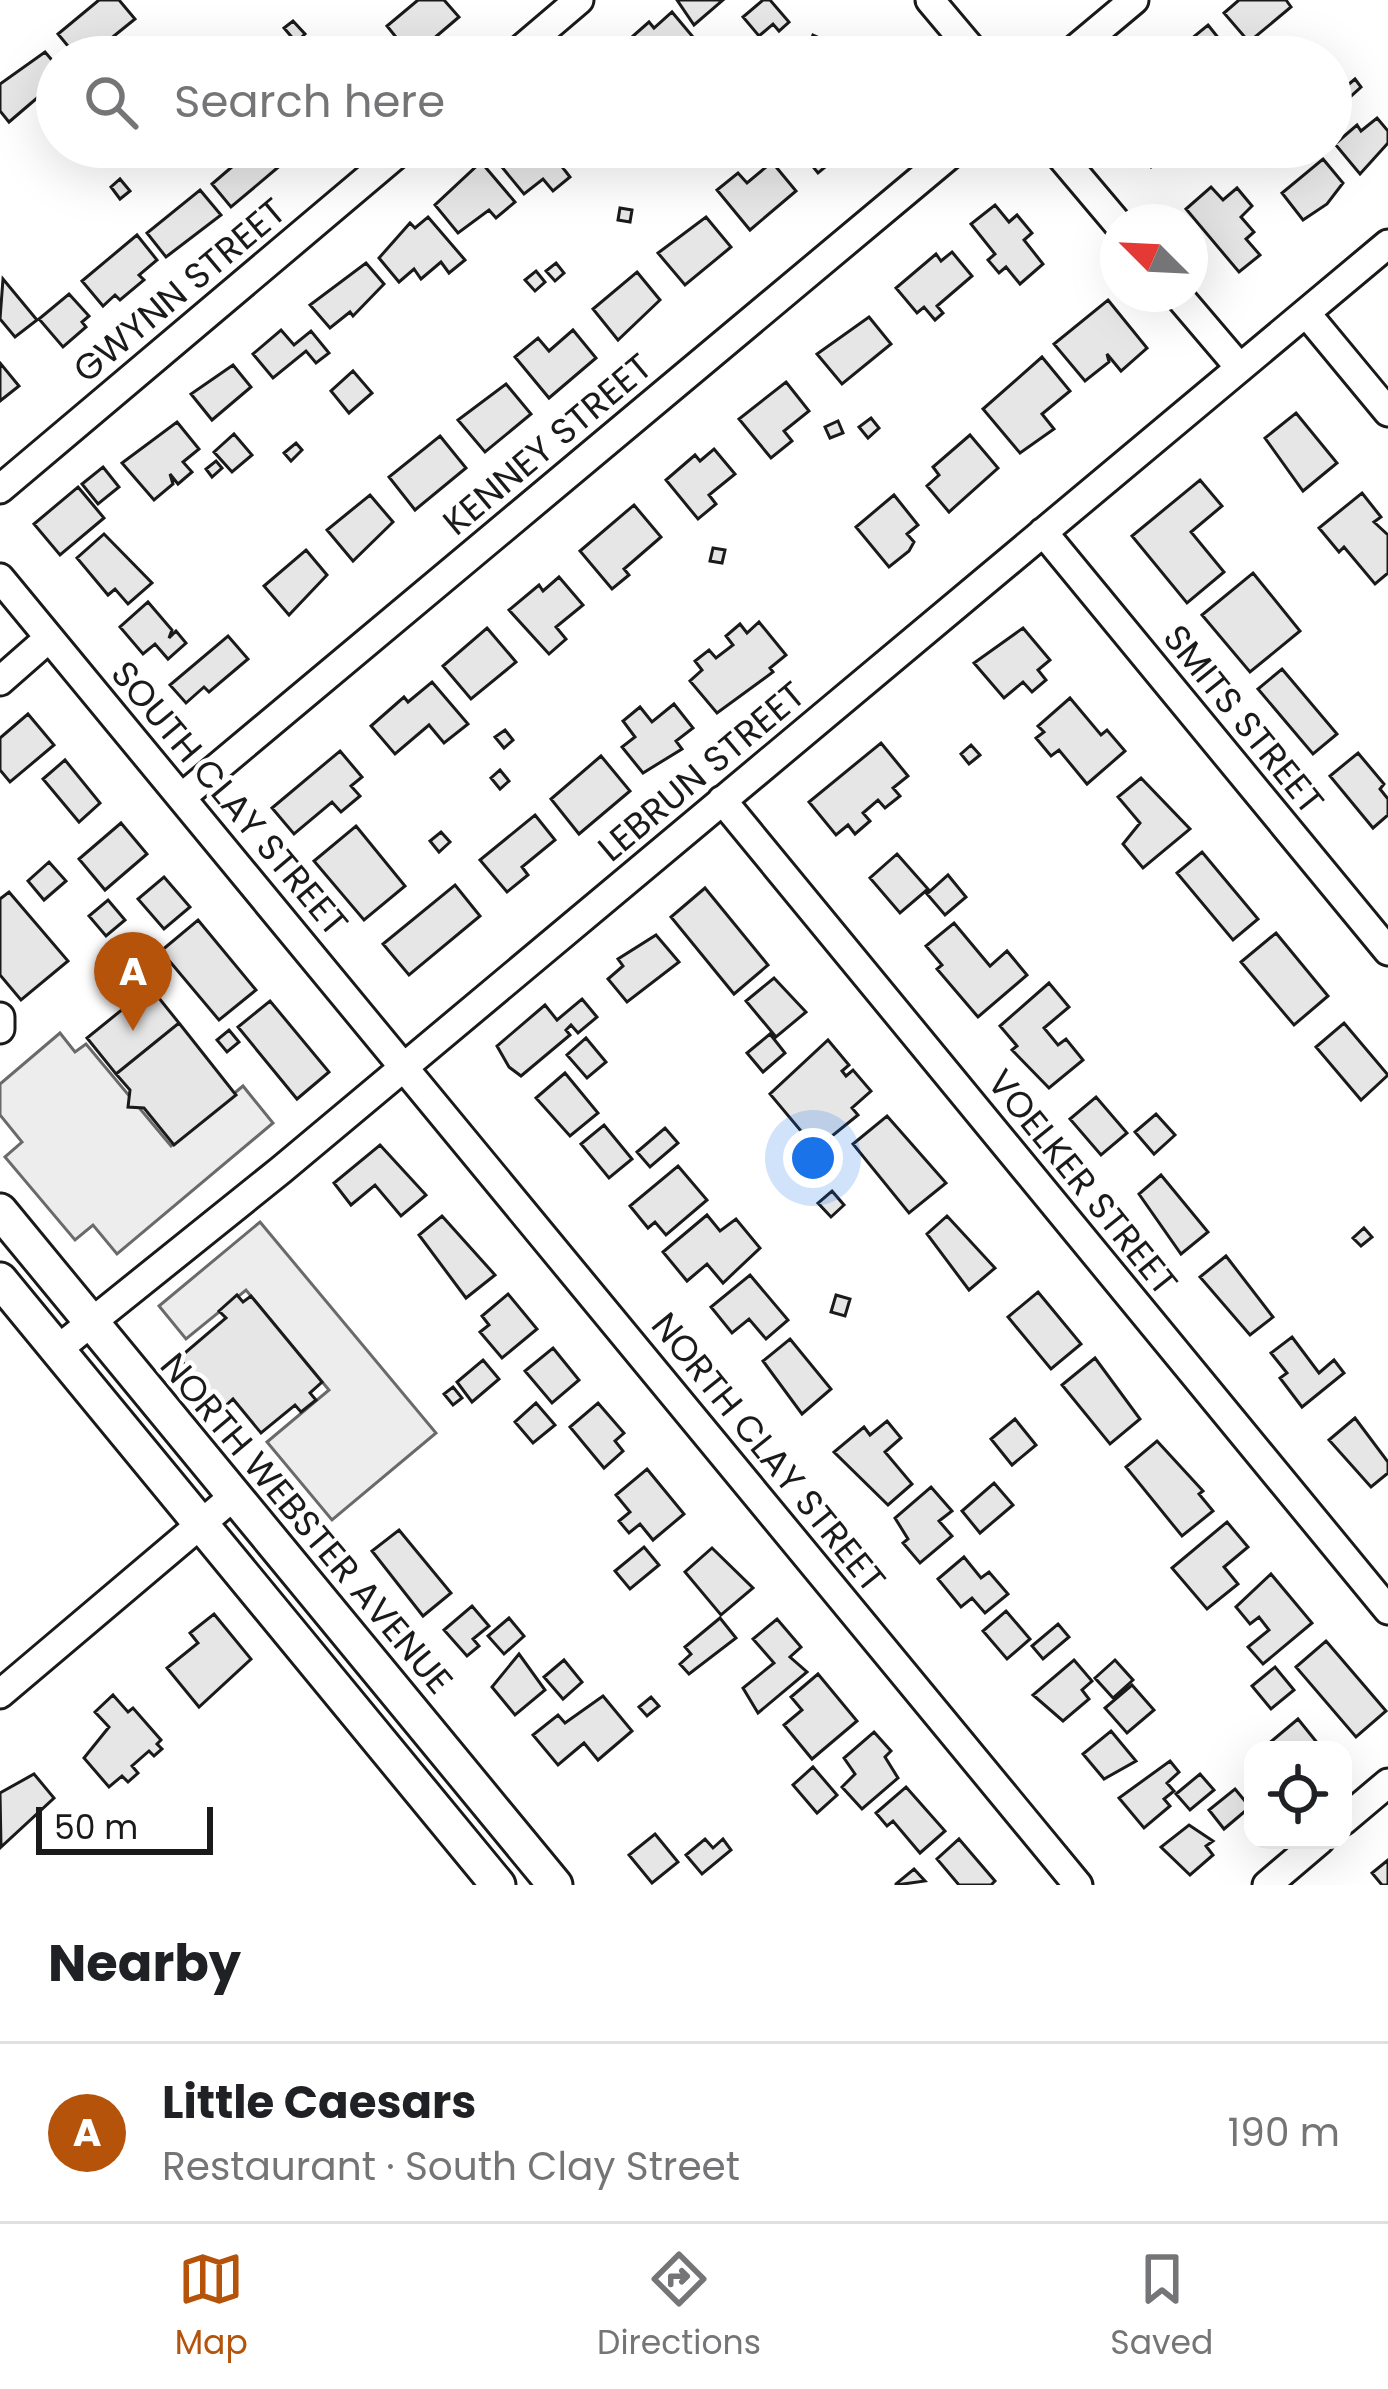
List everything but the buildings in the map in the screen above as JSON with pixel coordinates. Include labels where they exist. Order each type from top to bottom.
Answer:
[{"type":"main road","name":"NORTH WEBSTER AVENUE","points":[[0,1211],[555,1885]]},
{"type":"main road","points":[[0,1280],[486,1880]]},
{"type":"street","points":[[537,36],[579,0]]},
{"type":"street","points":[[930,0],[960,36]]},
{"type":"street","points":[[1091,36],[1134,0]]},
{"type":"street","name":"GWYNN STREET","points":[[0,489],[380,168]]},
{"type":"street","name":"KENNEY STREET","points":[[182,797],[933,168]]},
{"type":"street","points":[[1071,168],[1101,204]]},
{"type":"street","name":"LEBRUN STREET","points":[[57,1350],[1388,244]]},
{"type":"street","points":[[1192,312],[1240,368]]},
{"type":"street","points":[[1306,313],[1388,412]]},
{"type":"street","name":"SMITS STREET","points":[[1043,532],[1388,951]]},
{"type":"street","name":"SOUTH CLAY STREET","points":[[0,578],[405,1065]]},
{"type":"street","points":[[0,680],[49,638]]},
{"type":"street","name":"VOELKER STREET","points":[[722,800],[1388,1610]]},
{"type":"street","points":[[0,1017],[0,1029]]},
{"type":"street","name":"NORTH CLAY STREET","points":[[405,1065],[1078,1885]]},
{"type":"street","points":[[0,1694],[234,1496]]},
{"type":"street","points":[[1352,1814],[1388,1784]]},
{"type":"street","points":[[486,1880],[521,1844]]},
{"type":"street","points":[[1267,1885],[1309,1849]]},
{"type":"shaded area","points":[[60,1033],[75,1052],[86,1044],[171,1146],[243,1086],[273,1123],[117,1254],[93,1225],[75,1240],[5,1157],[22,1142],[0,1115],[0,1084]]},
{"type":"shaded area","points":[[260,1222],[436,1433],[332,1520],[267,1442],[329,1390],[246,1290],[186,1339],[159,1306]]},
{"type":"place","name":"Little Caesars","points":[[133,1031]]}]
